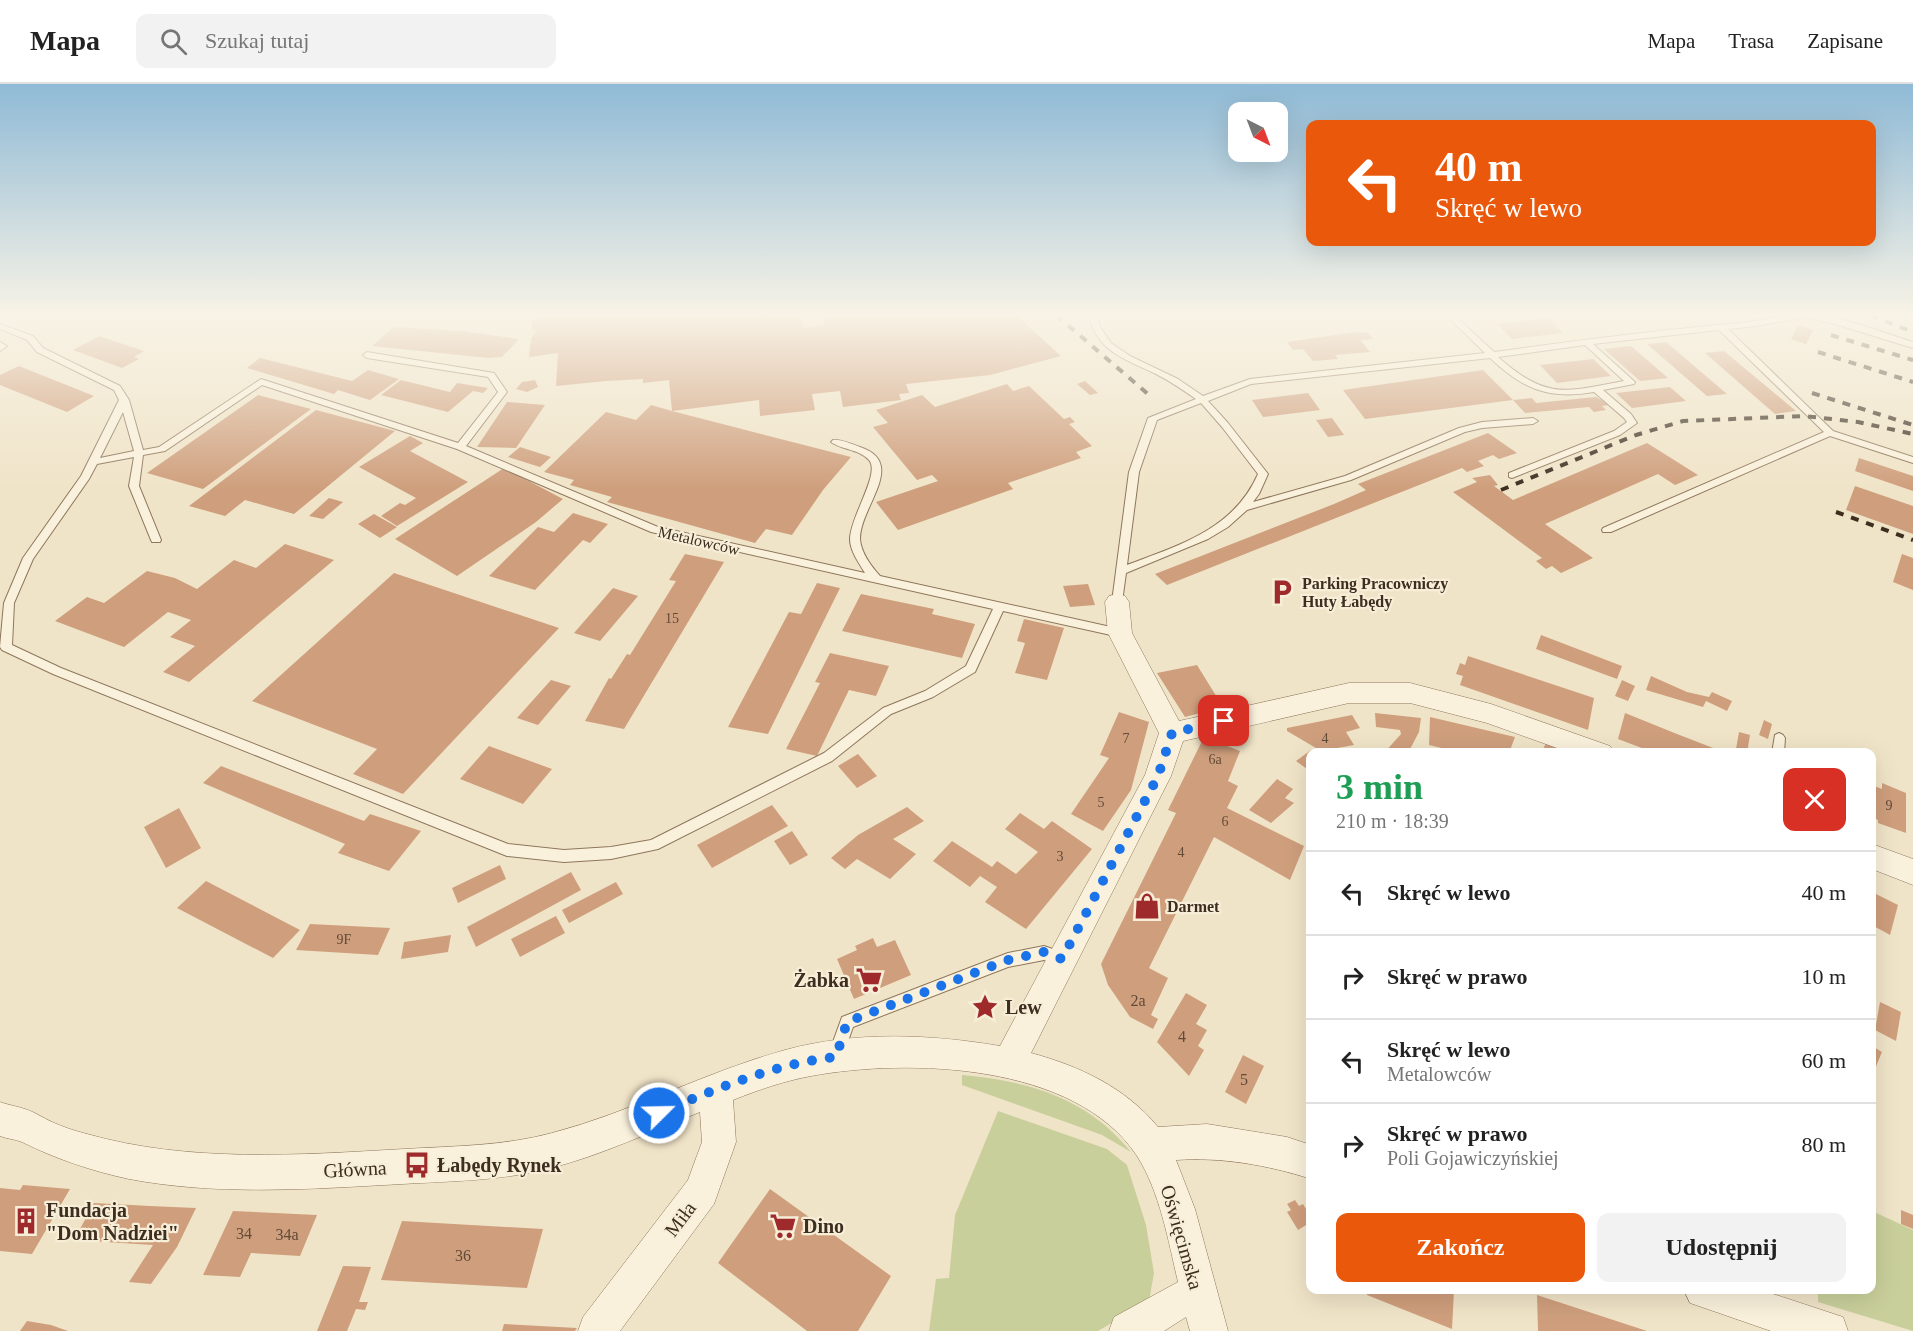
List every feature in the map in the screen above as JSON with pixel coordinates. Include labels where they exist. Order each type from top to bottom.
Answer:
[{"type":"street","points":[[1008,1063],[1158,776],[1172,733],[1120,633],[1117,602]]},
{"type":"street","points":[[1172,733],[1349,693],[1410,693],[1491,714],[1587,748]]},
{"type":"street","points":[[1876,858],[1913,872]]},
{"type":"street","name":"Główna","points":[[1,1121],[24,1125],[43,1136],[101,1155],[173,1169],[251,1173],[314,1171],[523,1157],[583,1142],[715,1090],[823,1058],[910,1052],[1008,1063]]},
{"type":"street","name":"Oświęcimska","points":[[1008,1063],[1044,1072],[1096,1093],[1127,1118],[1150,1145],[1169,1187],[1204,1314]]},
{"type":"street","name":"Miła","points":[[597,1331],[701,1191],[719,1142],[715,1090]]},
{"type":"street","points":[[1150,1145],[1207,1140],[1287,1154],[1306,1160]]},
{"type":"street","points":[[1714,1294],[1829,1331]]},
{"type":"street","points":[[1128,1331],[1181,1299],[1204,1314]]},
{"type":"lane","points":[[87,373],[117,388],[124,400],[139,453],[135,486],[156,540]]},
{"type":"lane","points":[[460,447],[503,392],[491,375],[480,373]]},
{"type":"lane","points":[[1162,373],[1201,400],[1263,474],[1258,491],[1248,507]]},
{"type":"lane","points":[[1117,602],[1134,472],[1153,418],[1250,382],[1327,373]]},
{"type":"lane","points":[[1515,373],[1523,381],[1553,392],[1630,382],[1620,373]]},
{"type":"lane","points":[[1769,373],[1830,433],[1913,460]]},
{"type":"lane","name":"Metalowców","points":[[139,453],[162,448],[261,382],[460,447],[655,530],[1120,633]]},
{"type":"lane","points":[[1512,475],[1617,433],[1632,423],[1628,416],[1595,388]]},
{"type":"lane","points":[[124,400],[94,462],[28,558],[9,603],[6,647],[57,671],[507,850],[564,856],[611,853],[653,846],[828,758],[887,711],[929,694],[971,669],[1000,606]]},
{"type":"lane","points":[[1120,571],[1193,544],[1248,507],[1348,478],[1462,430],[1482,425],[1533,421]]},
{"type":"lane","points":[[1607,530],[1830,433]]},
{"type":"lane","points":[[836,442],[862,448],[873,456],[878,470],[876,483],[857,517],[855,540],[864,563],[876,579]]},
{"type":"lane","points":[[94,462],[139,453]]},
{"type":"lane","points":[[1778,748],[1779,738]]},
{"type":"lane","points":[[823,1058],[847,1022],[1008,960],[1044,952],[1062,959]]},
{"type":"green space","points":[[962,1075],[1011,1082],[1056,1095],[1096,1118],[1131,1152],[1102,1135],[962,1085]]},
{"type":"green space","points":[[998,1111],[1107,1149],[1127,1165],[1146,1225],[1154,1273],[1149,1301],[1098,1331],[929,1331],[936,1279],[949,1278],[955,1215]]},
{"type":"green space","points":[[1876,1213],[1913,1230],[1913,1331],[1818,1302],[1818,1294],[1876,1294]]},
{"type":"building","points":[[37,373],[94,396],[67,412],[0,385],[0,375]]},
{"type":"building","points":[[264,373],[321,373],[352,381],[363,373],[379,373],[399,379],[370,400],[338,390],[334,394]]},
{"type":"building","points":[[557,373],[997,373],[906,384],[909,393],[899,394],[901,400],[843,407],[840,391],[812,394],[815,410],[760,416],[759,400],[672,411],[669,380],[643,383],[643,379],[556,386]]},
{"type":"building","points":[[1461,373],[1486,373],[1513,400],[1365,419],[1343,390]]},
{"type":"building","points":[[1548,373],[1608,373],[1611,376],[1557,383]]},
{"type":"building","points":[[1631,373],[1662,373],[1668,378],[1640,381]]},
{"type":"building","points":[[1681,373],[1703,373],[1727,394],[1707,396]]},
{"type":"building","points":[[1728,373],[1751,373],[1796,411],[1775,414]]},
{"type":"building","points":[[401,380],[450,392],[457,383],[488,388],[483,393],[473,391],[448,412],[381,395]]},
{"type":"building","points":[[535,380],[538,387],[527,392],[516,389],[522,382]]},
{"type":"building","points":[[1085,381],[1098,393],[1090,395],[1077,384]]},
{"type":"building","points":[[1007,384],[1013,391],[1029,386],[1064,419],[1070,417],[1075,422],[1069,424],[1092,446],[1076,452],[1081,458],[1008,483],[1013,489],[898,530],[876,502],[938,481],[932,475],[917,480],[873,427],[888,423],[876,410],[922,395],[935,407]]},
{"type":"building","points":[[1670,387],[1686,401],[1632,408],[1616,393]]},
{"type":"building","points":[[1308,393],[1320,410],[1263,417],[1252,400]]},
{"type":"building","points":[[258,395],[311,409],[203,489],[147,473]]},
{"type":"building","points":[[1596,397],[1610,405],[1602,406],[1606,410],[1594,412],[1589,407],[1525,413],[1513,400],[1532,398],[1536,403]]},
{"type":"building","points":[[507,402],[545,405],[516,448],[477,447]]},
{"type":"building","points":[[651,405],[851,457],[823,490],[792,535],[766,529],[755,543],[607,502],[612,497],[570,485],[574,480],[544,472],[606,412],[636,420]]},
{"type":"building","points":[[316,410],[395,431],[294,514],[245,500],[225,516],[189,506]]},
{"type":"building","points":[[1332,418],[1344,435],[1328,437],[1316,420]]},
{"type":"building","points":[[1488,433],[1517,453],[1499,459],[1493,455],[1478,461],[1484,466],[1467,472],[1462,468],[1167,585],[1155,574],[1334,504],[1366,490],[1358,484]]},
{"type":"building","points":[[410,436],[423,443],[410,451],[468,482],[397,526],[381,516],[400,503],[405,505],[416,498],[359,467]]},
{"type":"building","points":[[1647,443],[1698,475],[1675,485],[1658,474],[1545,524],[1593,558],[1561,573],[1552,566],[1546,569],[1536,561],[1542,558],[1453,492],[1477,482],[1472,478],[1490,475],[1498,485],[1494,486],[1513,500]]},
{"type":"building","points":[[520,447],[551,457],[540,467],[508,457]]},
{"type":"building","points":[[1859,458],[1913,476],[1913,491],[1855,471]]},
{"type":"building","points":[[504,468],[563,499],[536,522],[457,576],[395,539]]},
{"type":"building","points":[[1855,486],[1913,506],[1913,534],[1846,510]]},
{"type":"building","points":[[329,498],[343,502],[323,519],[309,516]]},
{"type":"building","points":[[573,513],[608,524],[590,543],[583,540],[535,590],[489,576],[538,527],[554,532]]},
{"type":"building","points":[[374,514],[397,527],[380,538],[358,524]]},
{"type":"building","points":[[285,544],[334,560],[189,682],[163,672],[195,646],[170,637],[191,620],[168,612],[124,647],[55,621],[87,597],[104,603],[147,571],[175,578],[197,589],[234,560],[256,568]]},
{"type":"building","points":[[685,554],[724,562],[624,729],[585,721],[609,678],[611,679],[627,654],[630,655],[676,581],[669,580]]},
{"type":"building","points":[[1902,554],[1913,558],[1913,590],[1893,582]]},
{"type":"building","points":[[394,573],[559,628],[403,794],[353,774],[377,749],[252,701]]},
{"type":"building","points":[[817,583],[840,588],[768,734],[728,727],[789,612],[801,614]]},
{"type":"building","points":[[1088,584],[1095,605],[1070,607],[1063,586]]},
{"type":"building","points":[[613,588],[638,596],[600,641],[574,633]]},
{"type":"building","points":[[861,594],[934,609],[932,614],[975,624],[962,658],[842,631]]},
{"type":"building","points":[[1024,619],[1064,628],[1047,680],[1015,673],[1025,643],[1017,641]]},
{"type":"building","points":[[1541,635],[1622,666],[1617,679],[1536,649]]},
{"type":"building","points":[[830,653],[889,666],[876,696],[849,690],[817,756],[786,749],[820,683],[815,682]]},
{"type":"building","points":[[1468,656],[1594,698],[1588,730],[1460,685],[1463,676],[1456,674],[1460,663],[1465,665]]},
{"type":"building","points":[[1197,665],[1223,707],[1185,717],[1157,673]]},
{"type":"building","points":[[1651,676],[1687,692],[1709,697],[1712,692],[1732,701],[1727,711],[1706,701],[1703,707],[1646,690]]},
{"type":"building","points":[[551,680],[571,686],[538,725],[517,718]]},
{"type":"building","points":[[1622,680],[1635,686],[1628,701],[1615,696]]},
{"type":"building","points":[[1119,712],[1149,722],[1131,790],[1103,831],[1071,814],[1109,758],[1100,755]]},
{"type":"building","points":[[1375,713],[1421,718],[1419,732],[1411,748],[1388,748],[1401,734],[1400,730],[1376,727]]},
{"type":"building","points":[[1625,713],[1713,748],[1642,748],[1618,739]]},
{"type":"building","points":[[1352,715],[1360,728],[1346,732],[1354,745],[1316,748],[1287,731],[1287,728]]},
{"type":"building","points":[[1430,717],[1515,737],[1511,748],[1441,748],[1429,745]]},
{"type":"building","points":[[1764,720],[1772,724],[1768,739],[1759,735]]},
{"type":"building","points":[[1739,732],[1750,735],[1748,748],[1736,748]]},
{"type":"building","points":[[1204,737],[1240,751],[1228,781],[1238,786],[1227,808],[1304,846],[1290,880],[1214,837],[1149,968],[1168,978],[1151,1015],[1158,1019],[1153,1029],[1130,1017],[1108,985],[1101,964],[1176,813],[1168,810]]},
{"type":"building","points":[[1546,743],[1556,748],[1544,748]]},
{"type":"building","points":[[489,746],[552,769],[523,804],[460,779]]},
{"type":"building","points":[[858,754],[877,776],[857,788],[838,766]]},
{"type":"building","points":[[1306,754],[1306,768],[1296,761]]},
{"type":"building","points":[[221,766],[364,821],[370,814],[421,831],[389,871],[338,853],[345,844],[203,783]]},
{"type":"building","points":[[1277,779],[1293,789],[1285,798],[1294,803],[1271,823],[1249,810]]},
{"type":"building","points":[[1882,783],[1906,793],[1906,833],[1878,823],[1876,787],[1882,789]]},
{"type":"building","points":[[772,805],[788,826],[712,868],[697,845]]},
{"type":"building","points":[[907,807],[924,821],[893,839],[916,854],[890,879],[857,859],[845,869],[831,858],[858,835]]},
{"type":"building","points":[[179,808],[201,848],[166,868],[144,827]]},
{"type":"building","points":[[1020,813],[1044,829],[1052,821],[1092,849],[1026,929],[985,902],[997,887],[980,876],[970,887],[933,861],[952,841],[992,867],[997,861],[1016,874],[1038,852],[1005,829]]},
{"type":"building","points":[[792,831],[808,855],[790,865],[774,841]]},
{"type":"building","points":[[500,865],[506,879],[458,903],[452,888]]},
{"type":"building","points":[[571,872],[581,890],[476,947],[467,927]]},
{"type":"building","points":[[206,881],[300,930],[273,958],[177,908]]},
{"type":"building","points":[[616,882],[623,894],[569,923],[562,910]]},
{"type":"building","points":[[1876,894],[1898,905],[1890,935],[1876,927]]},
{"type":"building","points":[[556,916],[565,933],[520,957],[511,939]]},
{"type":"building","points":[[310,924],[390,928],[378,955],[296,950]]},
{"type":"building","points":[[451,935],[448,952],[401,959],[404,942]]},
{"type":"building","points":[[873,938],[877,947],[895,940],[911,975],[854,999],[837,959],[857,950],[855,946]]},
{"type":"building","points":[[1186,993],[1207,1005],[1196,1024],[1207,1030],[1198,1046],[1204,1050],[1189,1076],[1157,1042]]},
{"type":"building","points":[[1880,1002],[1901,1012],[1896,1041],[1876,1031]]},
{"type":"building","points":[[1876,1048],[1882,1052],[1876,1066]]},
{"type":"building","points":[[1243,1055],[1264,1066],[1246,1104],[1225,1092]]},
{"type":"building","name":"Fundacja \"Dom Nadziei\"","points":[[23,1185],[70,1189],[32,1254],[0,1251],[0,1188],[20,1190]]},
{"type":"building","name":"Dino","points":[[770,1189],[891,1276],[858,1331],[807,1331],[718,1263]]},
{"type":"building","points":[[1295,1200],[1299,1206],[1303,1204],[1306,1209],[1306,1225],[1298,1230],[1287,1212],[1291,1210],[1287,1204]]},
{"type":"building","points":[[94,1203],[196,1208],[177,1247],[151,1284],[129,1282],[153,1245],[74,1240]]},
{"type":"building","points":[[1901,1210],[1913,1215],[1913,1229],[1901,1224]]},
{"type":"building","points":[[233,1211],[317,1215],[300,1256],[251,1253],[240,1277],[203,1275]]},
{"type":"building","points":[[402,1221],[543,1229],[527,1288],[381,1280]]},
{"type":"building","points":[[343,1266],[371,1267],[359,1302],[368,1302],[365,1310],[356,1309],[347,1331],[317,1331]]},
{"type":"building","points":[[1454,1294],[1452,1329],[1367,1295]]},
{"type":"building","points":[[1537,1295],[1647,1331],[1538,1331]]},
{"type":"building","points":[[27,1321],[51,1325],[68,1331],[20,1331]]},
{"type":"building","points":[[504,1324],[577,1328],[575,1331],[502,1331]]},
{"type":"railway","points":[[1124,373],[1148,394]]},
{"type":"railway","points":[[1885,373],[1913,382]]},
{"type":"railway","points":[[1812,393],[1913,425]]},
{"type":"railway","points":[[1501,490],[1636,435],[1683,421],[1804,416],[1858,422],[1913,434]]},
{"type":"railway","points":[[1836,512],[1913,540]]},
{"type":"place","name":"Parking Pracowniczy Huty Łabędy","points":[[1282,592]]},
{"type":"place","name":"Darmet","points":[[1147,906]]},
{"type":"place","name":"Żabka","points":[[869,980]]},
{"type":"place","name":"Lew","points":[[985,1007]]},
{"type":"place","name":"Łabędy Rynek","points":[[417,1165]]},
{"type":"place","name":"Fundacja \"Dom Nadziei\"","points":[[26,1221]]},
{"type":"place","name":"Dino","points":[[783,1226]]},
{"type":"route","points":[[659,1113],[773,1070],[810,1060],[836,1057],[847,1022],[1008,960],[1044,952],[1062,959],[1158,776],[1172,733],[1224,721]]}]
